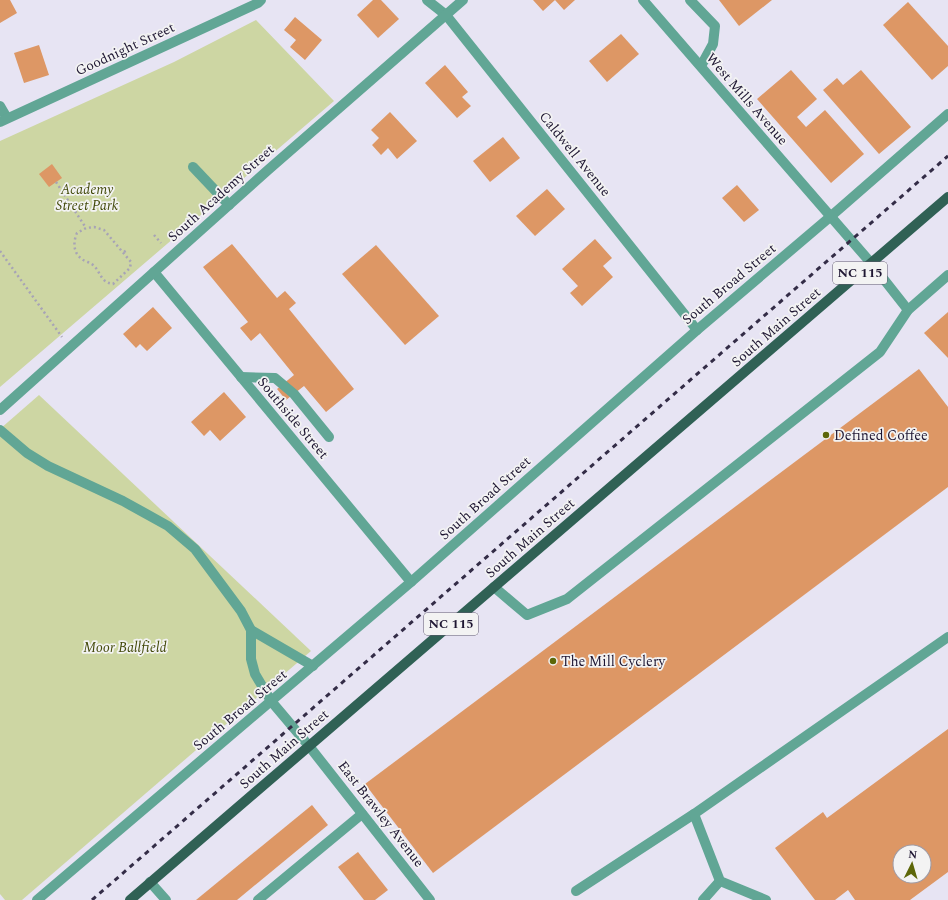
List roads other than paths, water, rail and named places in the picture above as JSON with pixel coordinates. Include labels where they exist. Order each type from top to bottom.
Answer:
[{"type":"main road","name":"South Main Street","points":[[130,900],[948,197]]},
{"type":"street","name":"Goodnight Street","points":[[3,120],[262,0]]},
{"type":"street","name":"Caldwell Avenue","points":[[427,0],[446,15],[697,330]]},
{"type":"street","name":"South Academy Street","points":[[0,410],[229,205],[463,0]]},
{"type":"street","points":[[690,0],[715,26],[713,44],[701,66]]},
{"type":"street","name":"West Mills Avenue","points":[[650,2],[701,66],[871,263],[908,310]]},
{"type":"street","points":[[0,106],[3,120]]},
{"type":"street","name":"South Broad Street","points":[[37,900],[411,582],[697,330],[948,114]]},
{"type":"street","points":[[193,167],[229,205]]},
{"type":"street","name":"Southside Street","points":[[154,272],[411,582]]},
{"type":"street","points":[[494,587],[527,615],[567,599],[880,352],[908,310],[948,275]]},
{"type":"street","points":[[241,377],[275,378],[294,394],[329,437]]},
{"type":"street","points":[[0,430],[27,453],[48,466],[123,501],[168,526],[195,549],[241,611],[251,630],[313,666]]},
{"type":"street","name":"East Brawley Avenue","points":[[251,630],[251,659],[255,674],[271,701],[309,746],[430,900]]},
{"type":"street","points":[[576,891],[694,814],[948,637]]},
{"type":"street","points":[[258,900],[362,814]]},
{"type":"street","points":[[694,814],[720,881],[766,900]]},
{"type":"street","points":[[703,900],[720,881]]},
{"type":"street","points":[[150,882],[166,900]]},
{"type":"railway","points":[[92,900],[948,156]]},
{"type":"place","name":"Defined Coffee","points":[[826,435]]},
{"type":"place","name":"The Mill Cyclery","points":[[553,661]]},
{"type":"park label","name":"Academy Street Park","points":[[87,198]]},
{"type":"park label","name":"Moor Ballfield","points":[[125,647]]}]
